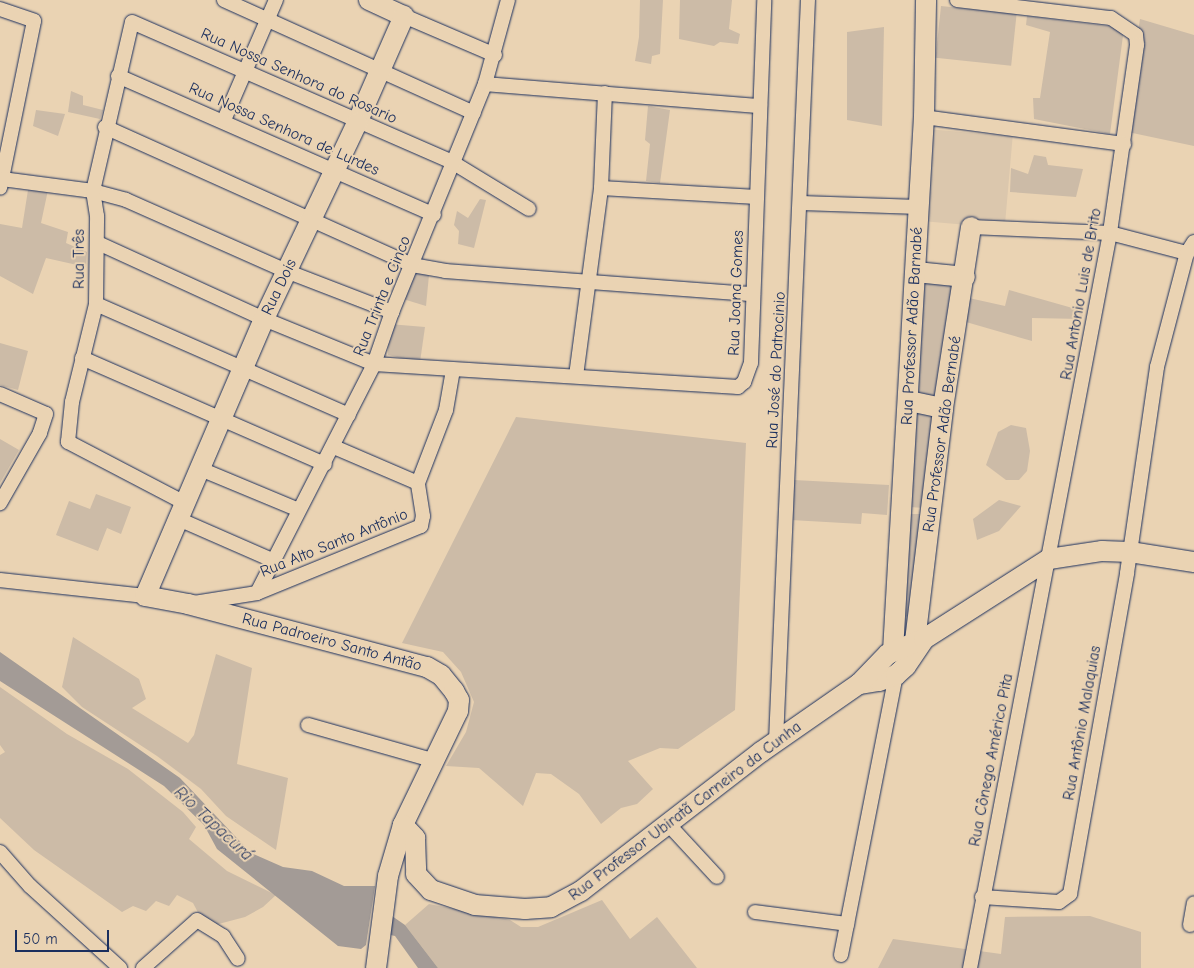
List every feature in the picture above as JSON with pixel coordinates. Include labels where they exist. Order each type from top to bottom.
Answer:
[{"type":"street","points":[[2,0],[0,9],[34,21],[1,184],[92,191],[161,213],[286,271],[392,312]]},
{"type":"street","points":[[224,0],[474,113]]},
{"type":"street","points":[[224,120],[276,0]]},
{"type":"street","points":[[369,0],[496,55]]},
{"type":"street","name":"Rua Trinta e Cinco","points":[[257,593],[272,560],[334,447],[374,364],[392,312],[434,215],[452,162],[486,84],[496,55],[508,0]]},
{"type":"street","name":"Rua Joana Gomes","points":[[98,243],[264,319],[374,364],[738,387],[744,382],[751,363],[764,0]]},
{"type":"street","name":"Rua José do Patrocinio","points":[[776,741],[801,203],[808,0]]},
{"type":"street","name":"Rua Professor Adão Barnabé","points":[[893,651],[924,117],[926,0]]},
{"type":"street","name":"Rua Antonio Luis de Brito","points":[[957,0],[1112,18],[1136,35],[1138,45],[1110,233],[1049,559]]},
{"type":"street","name":"Rua Dois","points":[[145,596],[198,468],[221,420],[242,366],[357,123],[404,16]]},
{"type":"street","name":"Rua Nossa Senhora do Rosario","points":[[132,22],[245,71],[357,123],[452,162],[529,209]]},
{"type":"street","name":"Rua Três","points":[[132,22],[105,127],[92,191],[98,243],[96,304],[82,358],[68,442],[180,510]]},
{"type":"street","name":"Rua Nossa Senhora de Lurdes","points":[[118,76],[224,120],[334,172],[434,215]]},
{"type":"street","points":[[486,84],[760,106]]},
{"type":"street","points":[[576,376],[601,188],[604,93]]},
{"type":"street","points":[[924,117],[1124,144]]},
{"type":"street","points":[[105,127],[412,265],[446,271],[753,294]]},
{"type":"street","points":[[601,188],[757,197]]},
{"type":"street","points":[[801,203],[918,207]]},
{"type":"street","points":[[971,227],[1110,233],[1191,247]]},
{"type":"street","name":"Rua Professor Adão Bernabé","points":[[919,640],[930,511],[943,408],[965,277],[971,227]]},
{"type":"street","name":"Rua Antônio Malaquias","points":[[982,897],[1059,902],[1066,900],[1070,894],[1130,552],[1157,367],[1191,247]]},
{"type":"street","points":[[916,272],[965,277]]},
{"type":"street","points":[[96,304],[242,366],[349,415]]},
{"type":"street","points":[[82,358],[325,464]]},
{"type":"street","name":"Rua Alto Santo Antônio","points":[[188,604],[257,593],[414,531],[421,526],[423,516],[418,483],[446,410],[453,370]]},
{"type":"street","points":[[0,394],[46,414],[40,433],[0,503]]},
{"type":"street","points":[[909,401],[943,408]]},
{"type":"street","points":[[334,447],[418,483]]},
{"type":"street","points":[[198,468],[299,510]]},
{"type":"street","points":[[180,510],[272,560]]},
{"type":"street","points":[[902,511],[930,511]]},
{"type":"street","name":"Rua Professor Ubiratã Carneiro da Cunha","points":[[403,824],[415,838],[416,874],[431,890],[476,905],[525,909],[551,907],[563,902],[776,741],[858,684],[873,667],[893,651],[919,640],[1049,559],[1102,551],[1130,552],[1194,562]]},
{"type":"street","name":"Rua Cônego Américo Pita","points":[[970,968],[982,897],[1049,559]]},
{"type":"street","name":"Rua Padroeiro Santo Antão","points":[[0,580],[145,596],[188,604],[427,667],[441,675],[459,700],[458,711],[403,824],[388,876],[376,968]]},
{"type":"street","name":"Rua Professor Ubiratã Carneiro da Cunha","points":[[858,684],[880,682],[896,674],[906,666],[919,640]]},
{"type":"street","points":[[841,955],[896,674]]},
{"type":"street","points":[[308,725],[435,761]]},
{"type":"street","points":[[668,824],[717,877]]},
{"type":"street","points":[[0,852],[30,886],[120,968]]},
{"type":"street","points":[[1190,926],[1194,903]]},
{"type":"street","points":[[755,912],[847,924]]},
{"type":"street","points":[[143,968],[197,920],[223,936],[238,959]]},
{"type":"shaded area","points":[[640,0],[663,0],[660,54],[652,56],[651,64],[635,61],[639,37]]},
{"type":"shaded area","points":[[680,0],[732,0],[729,29],[740,34],[738,44],[720,42],[714,46],[679,39]]},
{"type":"shaded area","points":[[941,6],[1017,14],[1011,66],[936,58]]},
{"type":"shaded area","points":[[1027,16],[1124,28],[1110,134],[1034,119],[1033,98],[1040,98],[1050,32],[1026,25]]},
{"type":"shaded area","points":[[1140,19],[1194,35],[1194,146],[1123,131]]},
{"type":"shaded area","points":[[884,27],[882,126],[847,120],[847,32]]},
{"type":"shaded area","points":[[71,91],[83,96],[83,105],[103,110],[100,119],[68,112]]},
{"type":"shaded area","points":[[648,106],[670,110],[660,183],[646,181],[650,144],[645,140]]},
{"type":"shaded area","points":[[36,110],[65,114],[58,136],[33,126]]},
{"type":"shaded area","points":[[927,129],[1013,136],[1005,228],[919,221]]},
{"type":"shaded area","points":[[1034,155],[1046,157],[1048,165],[1083,169],[1076,197],[1010,192],[1011,168],[1028,174]]},
{"type":"shaded area","points":[[28,190],[48,190],[41,223],[68,232],[66,243],[87,252],[86,267],[46,258],[33,294],[0,276],[0,224],[22,228]]},
{"type":"shaded area","points":[[480,199],[486,200],[474,248],[458,244],[459,231],[454,225],[457,211],[468,218]]},
{"type":"shaded area","points":[[412,272],[429,275],[426,306],[403,299]]},
{"type":"shaded area","points":[[924,277],[954,281],[937,402],[917,398]]},
{"type":"shaded area","points":[[1009,290],[1083,311],[1082,319],[1032,318],[1032,341],[966,322],[969,298],[1005,306]]},
{"type":"shaded area","points":[[389,324],[425,327],[420,362],[388,355]]},
{"type":"shaded area","points":[[0,343],[28,351],[18,390],[0,385]]},
{"type":"shaded area","points":[[914,406],[938,410],[925,508],[909,507]]},
{"type":"shaded area","points":[[516,417],[746,443],[735,710],[678,749],[660,748],[628,761],[653,789],[637,804],[621,808],[601,824],[579,794],[551,774],[536,773],[523,806],[479,768],[446,766],[466,732],[474,702],[461,672],[443,652],[402,643]]},
{"type":"shaded area","points":[[1011,425],[1026,428],[1030,451],[1027,471],[1019,480],[1006,480],[986,465],[998,432]]},
{"type":"shaded area","points":[[0,439],[19,450],[0,483]]},
{"type":"shaded area","points":[[794,480],[889,485],[887,515],[862,513],[861,524],[791,520]]},
{"type":"shaded area","points":[[96,494],[131,507],[121,534],[107,528],[98,551],[56,535],[69,501],[90,509]]},
{"type":"shaded area","points":[[999,500],[1021,506],[999,531],[977,540],[973,519]]},
{"type":"shaded area","points":[[907,514],[921,514],[910,617],[903,616]]},
{"type":"shaded area","points":[[73,637],[139,679],[146,699],[132,708],[188,743],[194,735],[216,654],[252,668],[237,764],[288,778],[276,850],[226,816],[201,789],[157,756],[82,707],[62,687]]},
{"type":"shaded area","points":[[0,687],[67,734],[128,769],[183,812],[196,827],[189,839],[227,871],[276,895],[263,907],[245,917],[211,926],[203,922],[193,903],[177,895],[169,906],[156,901],[146,911],[133,906],[122,912],[34,850],[0,818],[0,755],[5,752],[0,745]]},
{"type":"shaded area","points":[[602,900],[630,939],[657,917],[697,968],[438,968],[405,925],[429,904],[510,920],[521,927],[538,927]]},
{"type":"shaded area","points":[[1090,916],[1141,932],[1141,968],[878,968],[893,939],[1001,954],[1005,917]]},
{"type":"water","name":"Rio Tapacurá","points":[[0,652],[180,778],[251,853],[283,867],[312,871],[344,886],[375,886],[366,945],[361,949],[338,946],[217,849],[204,825],[164,786],[0,681]]},
{"type":"water","points":[[389,914],[405,925],[438,968],[418,968],[395,936],[386,934]]}]
